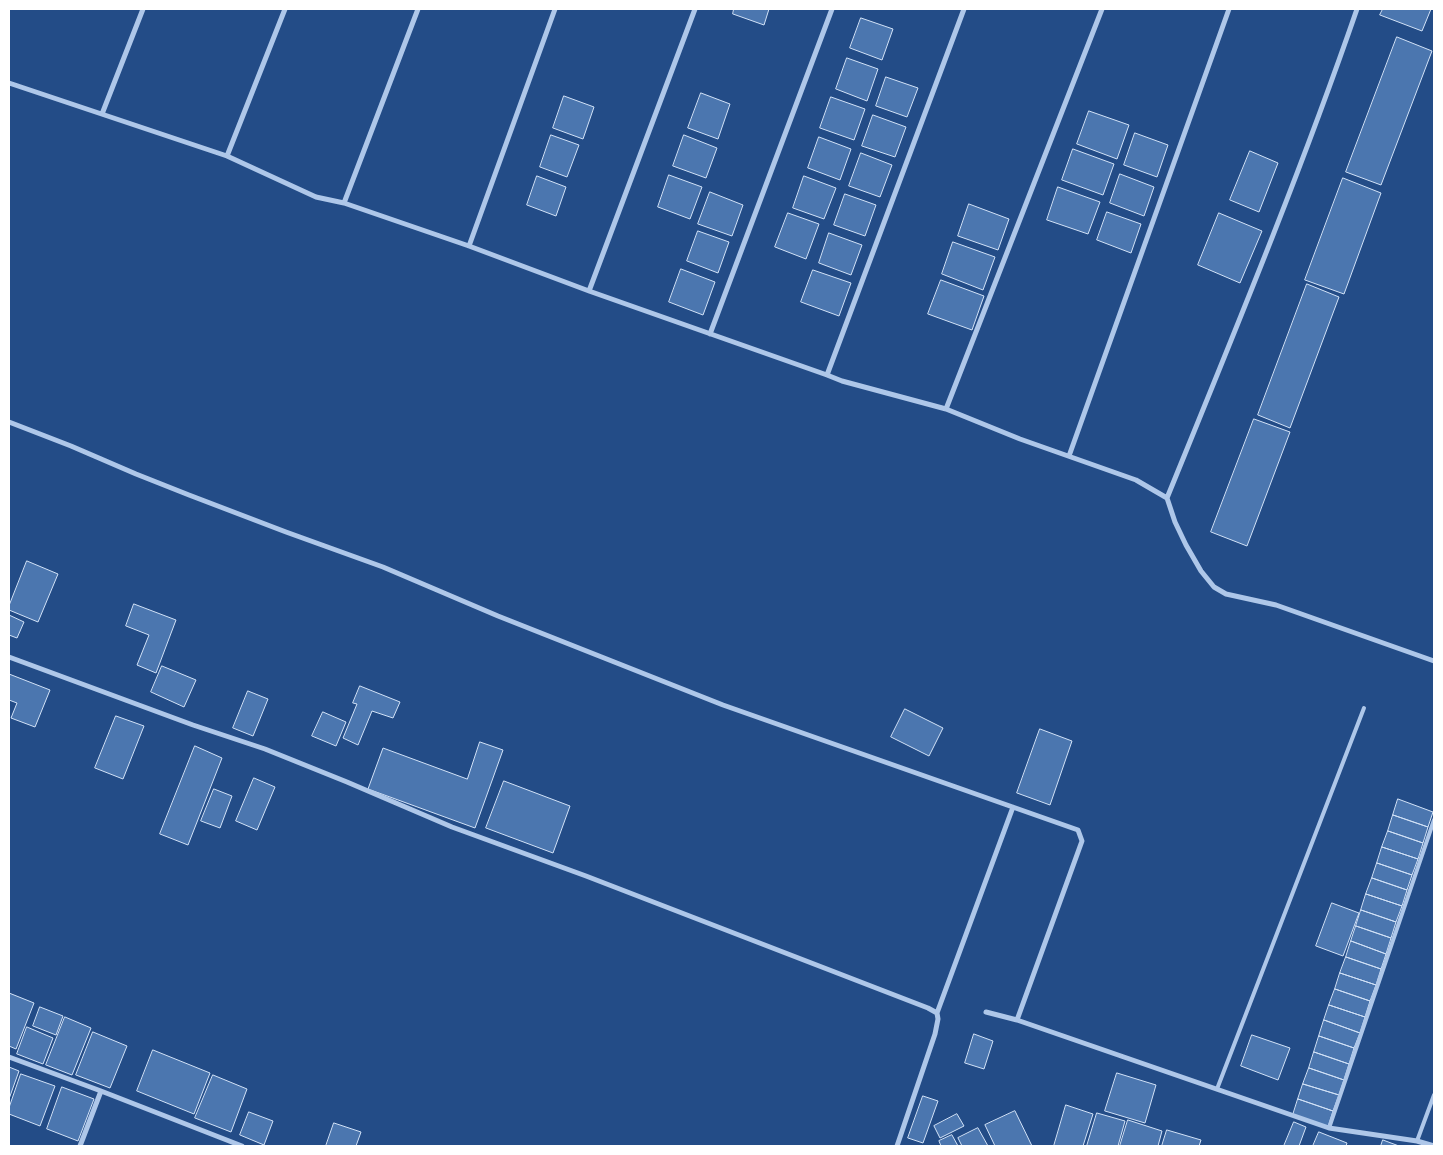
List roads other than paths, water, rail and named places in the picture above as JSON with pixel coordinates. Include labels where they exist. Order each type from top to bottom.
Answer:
[{"type":"street","points":[[102,114],[143,9]]},
{"type":"street","points":[[227,156],[285,9]]},
{"type":"street","points":[[344,203],[418,9]]},
{"type":"street","points":[[469,246],[555,9]]},
{"type":"street","points":[[589,291],[695,9]]},
{"type":"street","points":[[710,334],[832,9]]},
{"type":"street","points":[[827,375],[964,9]]},
{"type":"street","points":[[946,409],[1102,9]]},
{"type":"street","points":[[1069,456],[1229,9]]},
{"type":"street","points":[[1357,9],[1326,100],[1246,306],[1167,498],[1175,522],[1186,545],[1201,571],[1214,587],[1226,594],[1276,605],[1434,661]]},
{"type":"street","points":[[9,83],[227,156],[316,197],[344,203],[469,246],[842,381],[946,409],[1020,439],[1136,480],[1167,498]]},
{"type":"street","points":[[9,422],[286,532],[384,566],[498,616],[723,705],[1078,830],[1082,841],[1017,1020]]},
{"type":"street","points":[[9,657],[193,725],[265,749],[452,827],[586,876],[937,1013]]},
{"type":"street","points":[[896,1146],[935,1034],[938,1019],[937,1013],[1013,807]]},
{"type":"street","points":[[986,1012],[1017,1020],[1329,1128],[1417,1141],[1434,1146]]},
{"type":"street","points":[[9,1057],[242,1146]]},
{"type":"street","points":[[80,1146],[102,1091]]},
{"type":"lane","points":[[1217,1089],[1364,708]]},
{"type":"lane","points":[[1329,1128],[1434,820]]},
{"type":"lane","points":[[1417,1141],[1434,1096]]}]
